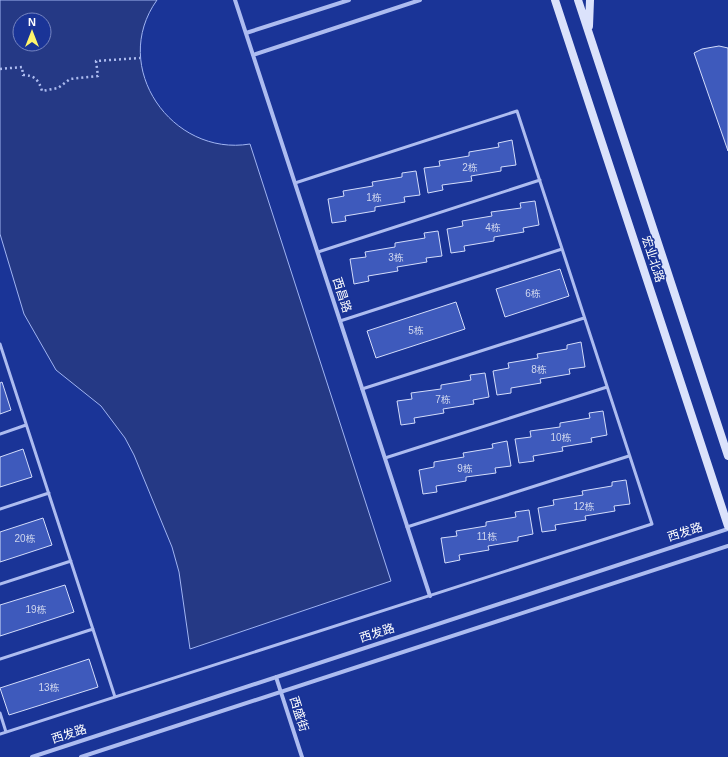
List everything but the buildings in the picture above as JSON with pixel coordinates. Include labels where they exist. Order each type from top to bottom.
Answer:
[{"type":"main road","name":"宏业北路","points":[[555,0],[728,527]]},
{"type":"main road","name":"宏业北路","points":[[578,0],[728,456]]},
{"type":"main road","points":[[590,0],[590,37]]},
{"type":"street","name":"西昌路","points":[[235,0],[430,596]]},
{"type":"street","points":[[246,33],[349,0]]},
{"type":"street","points":[[253,55],[420,0]]},
{"type":"street","name":"西发路","points":[[32,757],[728,527]]},
{"type":"street","points":[[81,757],[728,546]]},
{"type":"street","name":"西盛街","points":[[276,677],[302,757]]},
{"type":"lane","points":[[0,734],[652,524],[517,111],[295,183]]},
{"type":"lane","points":[[318,252],[540,180]]},
{"type":"lane","points":[[340,320],[562,249]]},
{"type":"lane","points":[[362,389],[584,318]]},
{"type":"lane","points":[[0,344],[115,697]]},
{"type":"lane","points":[[0,359],[4,358]]},
{"type":"lane","points":[[385,458],[607,387]]},
{"type":"lane","points":[[0,434],[26,426]]},
{"type":"lane","points":[[407,527],[629,456]]},
{"type":"lane","points":[[0,509],[49,493]]},
{"type":"lane","points":[[0,584],[71,561]]},
{"type":"lane","points":[[0,659],[93,629]]},
{"type":"lane","points":[[0,713],[6,732]]},
{"type":"path","points":[[0,69],[22,67],[23,75],[35,78],[40,83],[42,90],[58,88],[70,79],[98,76],[96,61],[140,58]]},
{"type":"water","points":[[0,0],[157,0],[144,26],[140,53],[145,78],[156,102],[174,122],[196,136],[222,144],[250,144],[391,581],[190,649],[179,572],[172,547],[134,455],[125,438],[101,406],[56,370],[24,314],[0,234]]}]
